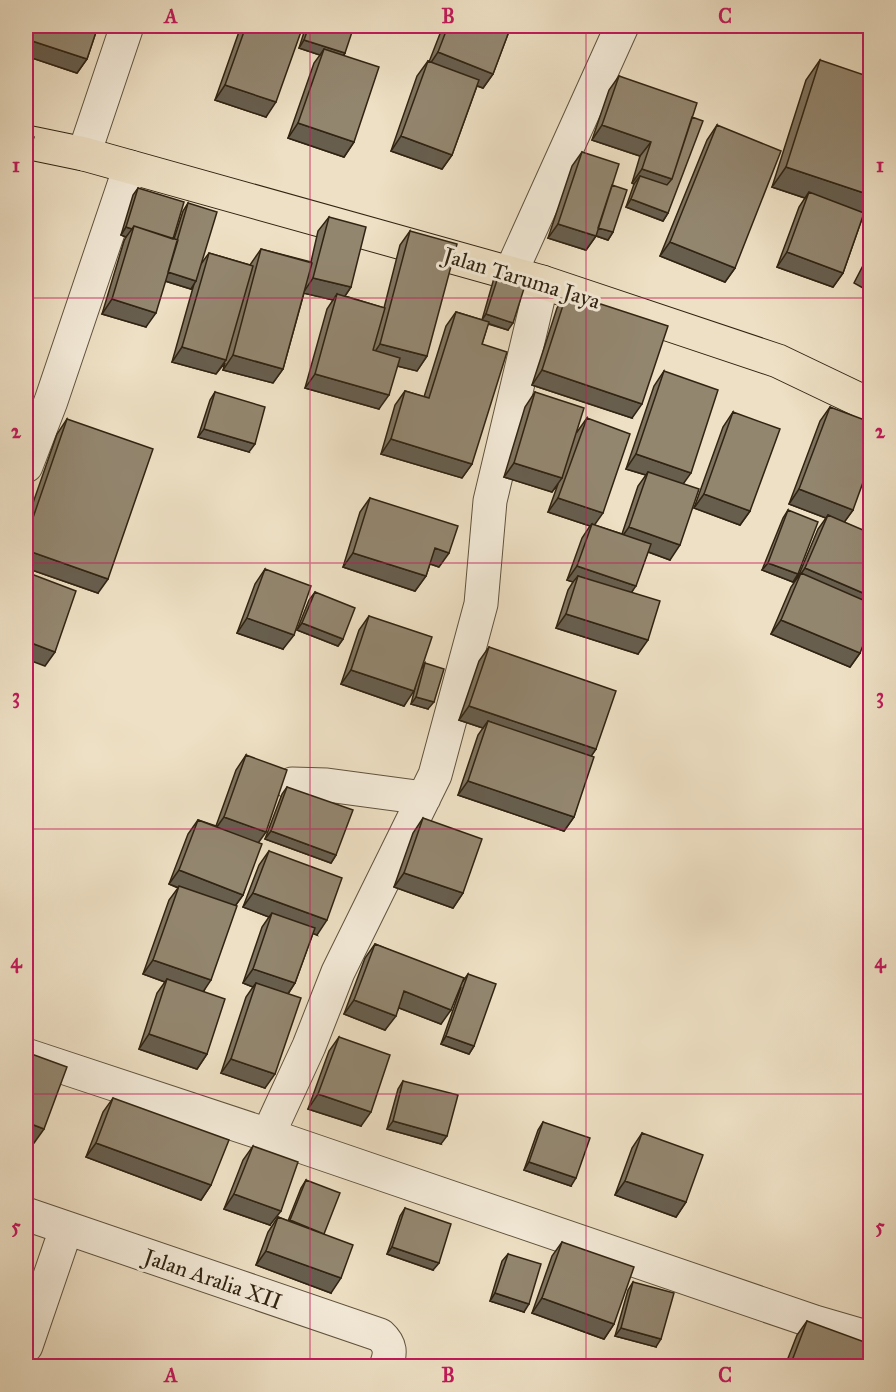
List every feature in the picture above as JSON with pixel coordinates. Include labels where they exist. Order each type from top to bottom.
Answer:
[{"type":"main road","name":"Jalan Taruma Jaya","points":[[26,142],[84,154],[511,272],[778,361],[870,405]]},
{"type":"street","points":[[84,154],[127,26]]},
{"type":"street","points":[[511,272],[622,26]]},
{"type":"street","points":[[26,466],[51,401],[130,167]]},
{"type":"street","points":[[268,1135],[309,1046],[338,972],[435,775],[481,604],[490,501],[542,282]]},
{"type":"street","points":[[292,784],[327,785],[424,798]]},
{"type":"street","points":[[26,1055],[804,1318],[870,1338]]},
{"type":"street","name":"Jalan Aralia XII","points":[[26,1214],[380,1335],[386,1340],[389,1360]]},
{"type":"street","points":[[26,1346],[66,1229]]},
{"type":"building","points":[[30,26],[98,26],[87,59],[26,39]]},
{"type":"building","points":[[246,26],[303,26],[276,102],[225,85]]},
{"type":"building","points":[[309,26],[342,26],[353,29],[345,53],[304,40]]},
{"type":"building","points":[[448,26],[511,26],[493,74],[438,52]]},
{"type":"building","points":[[324,49],[379,67],[354,142],[298,123]]},
{"type":"building","points":[[820,60],[870,77],[870,195],[786,167]]},
{"type":"building","points":[[428,61],[479,80],[452,155],[401,136]]},
{"type":"building","points":[[619,76],[697,103],[672,179],[642,169],[651,142],[602,125]]},
{"type":"building","points":[[692,117],[703,121],[668,213],[631,199],[640,176],[667,185],[672,179]]},
{"type":"building","points":[[717,125],[781,151],[735,268],[670,242]]},
{"type":"building","points":[[26,135],[34,137],[26,161]]},
{"type":"building","points":[[582,152],[619,164],[596,236],[558,224]]},
{"type":"building","points":[[612,185],[627,190],[613,232],[598,228]]},
{"type":"building","points":[[138,188],[184,202],[173,239],[134,226],[132,229],[126,227]]},
{"type":"building","points":[[809,192],[864,213],[843,273],[787,252]]},
{"type":"building","points":[[188,203],[217,212],[196,281],[168,272]]},
{"type":"building","points":[[329,217],[366,227],[351,287],[313,278]]},
{"type":"building","points":[[134,226],[178,240],[156,313],[112,299]]},
{"type":"building","points":[[410,231],[457,244],[427,356],[380,344]]},
{"type":"building","points":[[261,249],[312,263],[283,369],[233,355]]},
{"type":"building","points":[[209,253],[253,266],[226,360],[182,347]]},
{"type":"building","points":[[870,257],[870,272],[864,268]]},
{"type":"building","points":[[500,271],[527,279],[513,323],[486,314]]},
{"type":"building","points":[[567,293],[668,326],[642,404],[542,370]]},
{"type":"building","points":[[337,294],[385,308],[373,350],[400,358],[389,395],[315,374]]},
{"type":"building","points":[[456,312],[489,322],[482,344],[507,352],[472,464],[391,439],[405,391],[429,398]]},
{"type":"building","points":[[664,371],[718,390],[691,473],[636,454]]},
{"type":"building","points":[[215,392],[265,407],[255,444],[204,429]]},
{"type":"building","points":[[535,392],[584,408],[562,478],[514,463]]},
{"type":"building","points":[[830,407],[870,422],[870,463],[853,510],[799,489]]},
{"type":"building","points":[[733,412],[780,429],[750,511],[704,494]]},
{"type":"building","points":[[587,418],[630,434],[603,513],[558,498]]},
{"type":"building","points":[[67,419],[153,449],[108,579],[26,550],[26,538]]},
{"type":"building","points":[[648,472],[699,489],[680,545],[629,527]]},
{"type":"building","points":[[370,498],[458,526],[449,553],[435,548],[426,576],[353,553]]},
{"type":"building","points":[[788,510],[818,522],[798,574],[768,563]]},
{"type":"building","points":[[828,515],[870,533],[870,596],[805,568]]},
{"type":"building","points":[[592,524],[651,544],[636,586],[577,566]]},
{"type":"building","points":[[265,569],[311,586],[294,635],[247,618]]},
{"type":"building","points":[[26,572],[76,591],[55,652],[26,641]]},
{"type":"building","points":[[801,573],[870,603],[870,628],[860,653],[781,620]]},
{"type":"building","points":[[578,576],[660,601],[648,640],[566,614]]},
{"type":"building","points":[[315,592],[355,608],[343,639],[302,623]]},
{"type":"building","points":[[369,616],[432,637],[414,691],[351,670]]},
{"type":"building","points":[[489,647],[616,691],[596,749],[469,706]]},
{"type":"building","points":[[425,663],[444,669],[434,702],[416,697]]},
{"type":"building","points":[[488,721],[594,757],[574,817],[468,781]]},
{"type":"building","points":[[246,755],[287,770],[266,832],[224,817]]},
{"type":"building","points":[[287,787],[353,810],[336,855],[271,831]]},
{"type":"building","points":[[423,818],[482,839],[463,893],[404,873]]},
{"type":"building","points":[[198,820],[262,844],[243,895],[179,870]]},
{"type":"building","points":[[269,851],[342,878],[327,920],[253,893]]},
{"type":"building","points":[[179,886],[237,906],[211,980],[153,960]]},
{"type":"building","points":[[272,913],[315,928],[295,983],[253,969]]},
{"type":"building","points":[[375,944],[464,978],[451,1010],[404,991],[396,1016],[354,1000]]},
{"type":"building","points":[[468,974],[496,984],[474,1046],[446,1036]]},
{"type":"building","points":[[167,979],[225,999],[207,1054],[149,1034]]},
{"type":"building","points":[[256,983],[301,998],[275,1074],[231,1059]]},
{"type":"building","points":[[339,1037],[390,1055],[371,1112],[318,1094]]},
{"type":"building","points":[[26,1052],[67,1067],[44,1129],[26,1122]]},
{"type":"building","points":[[403,1081],[458,1095],[447,1136],[393,1121]]},
{"type":"building","points":[[113,1098],[229,1140],[211,1185],[96,1143]]},
{"type":"building","points":[[543,1122],[590,1138],[576,1178],[529,1162]]},
{"type":"building","points":[[642,1133],[703,1155],[686,1202],[625,1181]]},
{"type":"building","points":[[253,1146],[298,1162],[281,1211],[234,1194]]},
{"type":"building","points":[[306,1180],[340,1193],[324,1234],[290,1220]]},
{"type":"building","points":[[405,1208],[451,1224],[439,1263],[392,1247]]},
{"type":"building","points":[[278,1217],[353,1245],[341,1278],[266,1251]]},
{"type":"building","points":[[562,1242],[634,1267],[614,1324],[542,1298]]},
{"type":"building","points":[[508,1254],[541,1264],[529,1304],[495,1293]]},
{"type":"building","points":[[633,1282],[674,1293],[661,1339],[621,1328]]},
{"type":"building","points":[[807,1321],[870,1344],[870,1366],[790,1366]]}]
